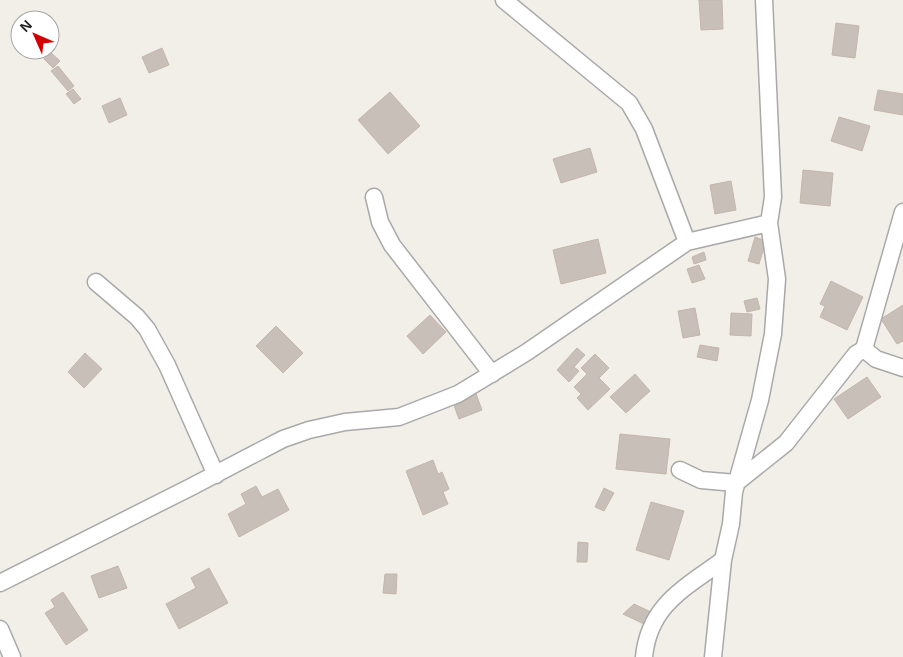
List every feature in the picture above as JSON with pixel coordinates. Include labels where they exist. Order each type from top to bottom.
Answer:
[{"type":"street","points":[[504,0],[629,103],[644,129],[687,242]]},
{"type":"street","points":[[712,657],[723,560],[732,524],[736,483],[760,400],[773,334],[777,279],[769,223],[773,197],[764,0]]},
{"type":"street","points":[[374,197],[380,222],[392,245],[492,374]]},
{"type":"street","points":[[680,470],[701,480],[736,483],[786,443],[845,366],[856,354],[864,349],[903,212]]},
{"type":"street","points":[[0,583],[216,475],[283,439],[309,430],[345,422],[399,417],[458,394],[527,352],[687,242],[769,223]]},
{"type":"street","points":[[96,282],[137,317],[147,329],[167,365],[216,475]]},
{"type":"street","points":[[864,349],[876,359],[903,368]]},
{"type":"street","points":[[644,657],[652,624],[668,600],[723,560]]},
{"type":"street","points":[[0,629],[12,657]]},
{"type":"building","points":[[699,0],[722,0],[723,29],[701,30]]},
{"type":"building","points":[[836,23],[859,26],[855,58],[832,55]]},
{"type":"building","points":[[162,48],[169,65],[149,73],[142,57]]},
{"type":"building","points":[[45,60],[60,61],[53,68]]},
{"type":"building","points":[[58,66],[74,86],[68,91],[51,71]]},
{"type":"building","points":[[73,89],[81,99],[74,104],[66,94]]},
{"type":"building","points":[[878,90],[903,94],[903,115],[874,110]]},
{"type":"building","points":[[390,92],[420,126],[388,154],[358,120]]},
{"type":"building","points":[[120,98],[127,115],[109,123],[102,106]]},
{"type":"building","points":[[839,117],[870,126],[862,151],[831,141]]},
{"type":"building","points":[[590,148],[597,172],[561,183],[553,159]]},
{"type":"building","points":[[803,170],[833,173],[830,206],[800,203]]},
{"type":"building","points":[[731,181],[736,210],[715,214],[710,185]]},
{"type":"building","points":[[755,237],[766,241],[759,264],[748,261]]},
{"type":"building","points":[[598,239],[606,273],[561,284],[553,250]]},
{"type":"building","points":[[704,252],[706,260],[694,264],[692,257]]},
{"type":"building","points":[[699,265],[705,279],[692,283],[687,269]]},
{"type":"building","points":[[831,281],[863,297],[847,330],[820,317],[825,306],[820,304]]},
{"type":"building","points":[[757,298],[760,309],[747,312],[744,301]]},
{"type":"building","points":[[903,305],[903,341],[897,344],[881,319]]},
{"type":"building","points":[[695,308],[700,335],[683,338],[678,311]]},
{"type":"building","points":[[731,313],[752,314],[751,336],[730,335]]},
{"type":"building","points":[[430,315],[446,332],[423,354],[407,336]]},
{"type":"building","points":[[276,326],[303,353],[283,373],[256,346]]},
{"type":"building","points":[[700,345],[719,348],[717,361],[697,357]]},
{"type":"building","points":[[577,348],[585,355],[574,367],[579,371],[569,382],[557,370]]},
{"type":"building","points":[[85,353],[102,369],[84,388],[68,372]]},
{"type":"building","points":[[595,354],[609,368],[599,378],[610,389],[588,410],[577,398],[581,394],[574,387],[587,374],[581,368]]},
{"type":"building","points":[[635,374],[650,391],[626,413],[610,397]]},
{"type":"building","points":[[867,377],[881,397],[848,419],[834,399]]},
{"type":"building","points":[[475,391],[482,410],[459,419],[452,400]]},
{"type":"building","points":[[620,434],[670,439],[666,474],[616,469]]},
{"type":"building","points":[[433,460],[438,474],[442,472],[449,489],[443,492],[448,504],[423,515],[406,471]]},
{"type":"building","points":[[256,486],[262,497],[278,489],[289,510],[239,537],[228,514],[246,504],[241,494]]},
{"type":"building","points":[[604,488],[614,493],[604,511],[595,507]]},
{"type":"building","points":[[651,502],[684,511],[669,560],[636,550]]},
{"type":"building","points":[[578,542],[588,543],[587,562],[577,562]]},
{"type":"building","points":[[118,566],[127,588],[99,598],[91,576]]},
{"type":"building","points":[[209,568],[228,603],[179,629],[166,604],[196,588],[191,578]]},
{"type":"building","points":[[385,574],[397,574],[396,594],[383,593]]},
{"type":"building","points":[[63,592],[88,630],[66,645],[45,613],[55,607],[51,600]]},
{"type":"building","points":[[634,604],[651,612],[646,625],[623,614]]}]
